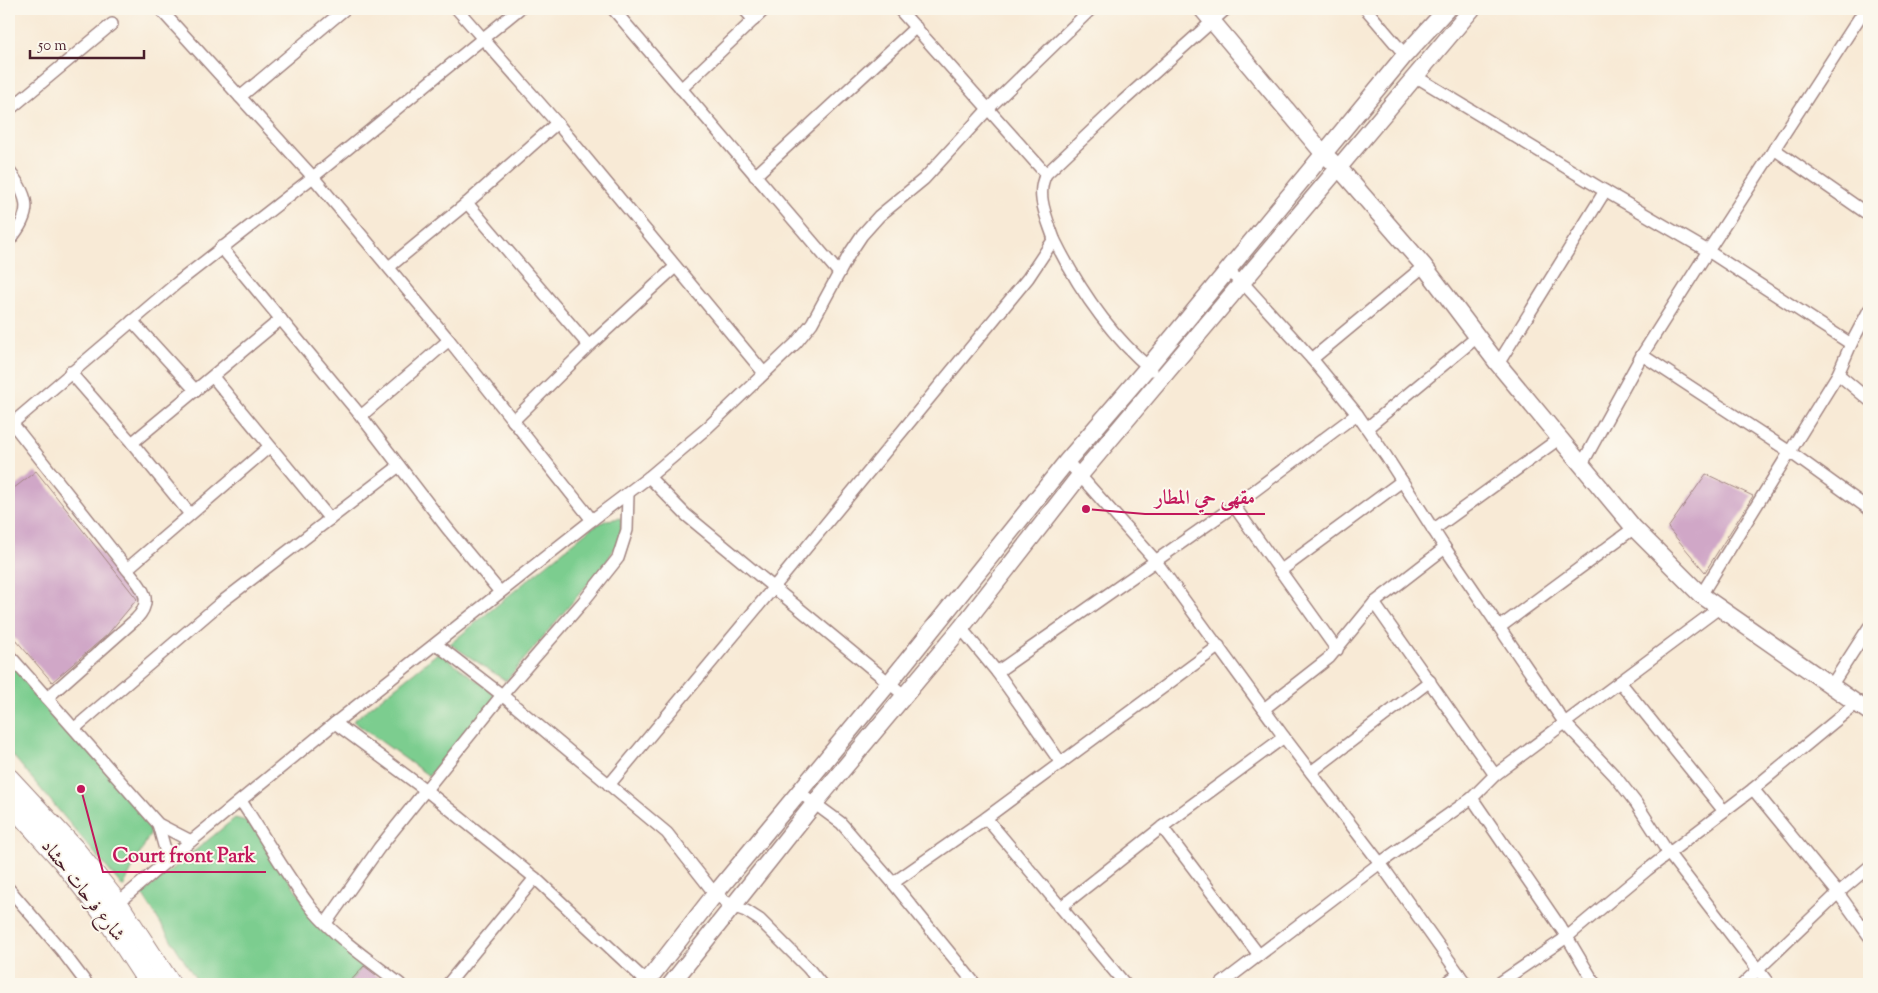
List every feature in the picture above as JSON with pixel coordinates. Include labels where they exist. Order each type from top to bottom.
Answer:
[{"type":"main road","name":"شارع فرحات حشاد","points":[[9,778],[171,984]]},
{"type":"main road","name":"شارع فرحات حشاد","points":[[9,802],[69,855]]},
{"type":"main road","name":"شارع فرحات حشاد","points":[[111,909],[149,984]]},
{"type":"street","points":[[160,9],[313,177],[449,340],[592,520]]},
{"type":"street","points":[[240,97],[345,9]]},
{"type":"street","points":[[458,9],[557,123],[764,373]]},
{"type":"street","points":[[47,698],[141,615],[146,600],[144,592],[127,569],[10,424],[221,247],[313,177],[519,9]]},
{"type":"street","points":[[613,9],[839,273]]},
{"type":"street","points":[[744,9],[754,20]]},
{"type":"street","points":[[681,89],[766,9]]},
{"type":"street","points":[[899,9],[1046,174]]},
{"type":"street","points":[[111,909],[335,723],[592,520],[649,478],[707,428],[796,343],[812,323],[839,273],[862,235],[873,222],[924,179],[989,108],[1091,9]]},
{"type":"street","points":[[1161,378],[1120,341],[1077,284],[1054,239],[1041,201],[1041,183],[1046,174],[1123,101],[1207,15],[1226,9]]},
{"type":"street","points":[[1366,9],[1404,55]]},
{"type":"street","points":[[671,984],[814,804],[961,628],[1080,474],[1472,9]]},
{"type":"street","points":[[1582,464],[1642,356],[1865,9]]},
{"type":"street","points":[[335,723],[427,791],[535,878],[647,984],[716,894],[889,683],[1067,461],[1148,366],[1404,55],[1444,12],[1457,26]]},
{"type":"street","points":[[1207,15],[1323,153],[1339,168],[1424,266],[1498,364],[1634,528],[1701,595],[1863,708],[1752,789],[1567,937],[1498,984]]},
{"type":"street","points":[[9,110],[112,24]]},
{"type":"street","points":[[755,176],[916,27]]},
{"type":"street","points":[[1415,76],[1708,251],[1851,344]]},
{"type":"street","points":[[389,267],[557,123]]},
{"type":"street","points":[[1774,149],[1869,215]]},
{"type":"street","points":[[9,171],[26,201],[26,216],[20,228],[9,241]]},
{"type":"street","points":[[1498,364],[1605,190]]},
{"type":"street","points":[[467,202],[589,346]]},
{"type":"street","points":[[609,785],[1028,278],[1054,239]]},
{"type":"street","points":[[221,247],[361,416],[447,528],[500,592]]},
{"type":"street","points":[[1312,359],[1424,266]]},
{"type":"street","points":[[513,421],[589,346],[675,267]]},
{"type":"street","points":[[1226,271],[1243,282],[1312,359],[1357,414],[1445,548],[1564,722],[1615,776],[1636,803],[1669,854],[1769,984]]},
{"type":"street","points":[[1701,595],[1838,374],[1869,310]]},
{"type":"street","points":[[132,444],[281,319]]},
{"type":"street","points":[[132,321],[196,391]]},
{"type":"street","points":[[1367,428],[1477,337]]},
{"type":"street","points":[[361,416],[449,340]]},
{"type":"street","points":[[1642,356],[1790,452],[1869,509]]},
{"type":"street","points":[[70,372],[190,514]]},
{"type":"street","points":[[1838,374],[1869,400]]},
{"type":"street","points":[[213,376],[330,519]]},
{"type":"street","points":[[997,672],[1234,506],[1357,414]]},
{"type":"street","points":[[1433,530],[1560,438]]},
{"type":"street","points":[[127,569],[269,446]]},
{"type":"street","points":[[1067,461],[1155,560],[1284,737],[1380,863],[1466,984]]},
{"type":"street","points":[[75,728],[223,601],[399,466]]},
{"type":"street","points":[[649,478],[686,515],[905,696]]},
{"type":"street","points":[[1280,571],[1402,481]]},
{"type":"street","points":[[326,923],[379,848],[427,791],[502,695],[583,602],[618,558],[627,530],[628,494]]},
{"type":"street","points":[[1234,506],[1337,650]]},
{"type":"street","points":[[1500,627],[1634,528]]},
{"type":"street","points":[[1264,709],[1320,666],[1337,650],[1374,603],[1445,548]]},
{"type":"street","points":[[1374,603],[1495,775]]},
{"type":"street","points":[[1221,984],[1380,863],[1472,798],[1495,775],[1719,608]]},
{"type":"street","points":[[1831,686],[1869,627]]},
{"type":"street","points":[[961,628],[997,672],[1061,763]]},
{"type":"street","points":[[436,644],[502,695],[668,833],[716,894],[732,906],[746,911],[760,920],[808,968],[821,984]]},
{"type":"street","points":[[892,883],[986,818],[1219,646]]},
{"type":"street","points":[[9,655],[158,824],[192,841]]},
{"type":"street","points":[[1311,772],[1430,681]]},
{"type":"street","points":[[1620,682],[1724,811]]},
{"type":"street","points":[[1061,907],[1162,827],[1284,737]]},
{"type":"street","points":[[1752,789],[1838,893],[1869,936]]},
{"type":"street","points":[[799,792],[841,823],[975,984]]},
{"type":"street","points":[[1472,798],[1567,937],[1595,984]]},
{"type":"street","points":[[241,801],[294,883],[314,910],[326,923],[400,984]]},
{"type":"street","points":[[986,818],[1125,984]]},
{"type":"street","points":[[158,824],[168,860]]},
{"type":"street","points":[[1162,827],[1259,955]]},
{"type":"street","points":[[1743,984],[1838,893],[1869,867]]},
{"type":"street","points":[[448,984],[535,878]]},
{"type":"street","points":[[9,889],[62,951],[87,984]]},
{"type":"street","points":[[1445,984],[1459,974]]},
{"type":"green space","points":[[621,518],[621,537],[607,561],[506,681],[450,644],[591,528],[607,520]]},
{"type":"green space","points":[[439,652],[497,696],[429,776],[353,721]]},
{"type":"green space","points":[[9,660],[154,826],[123,887],[9,751]]},
{"type":"green space","points":[[235,818],[250,822],[321,927],[365,964],[348,984],[199,984],[142,894]]},
{"type":"building","points":[[36,471],[137,599],[107,635],[52,682],[9,632],[9,492]]},
{"type":"building","points":[[1706,474],[1753,496],[1705,572],[1668,528]]},
{"type":"building","points":[[364,966],[388,984],[348,984]]},
{"type":"place","name":"مقهى حي المطار","points":[[1086,509]]},
{"type":"place","name":"Court front Park","points":[[81,789]]}]
